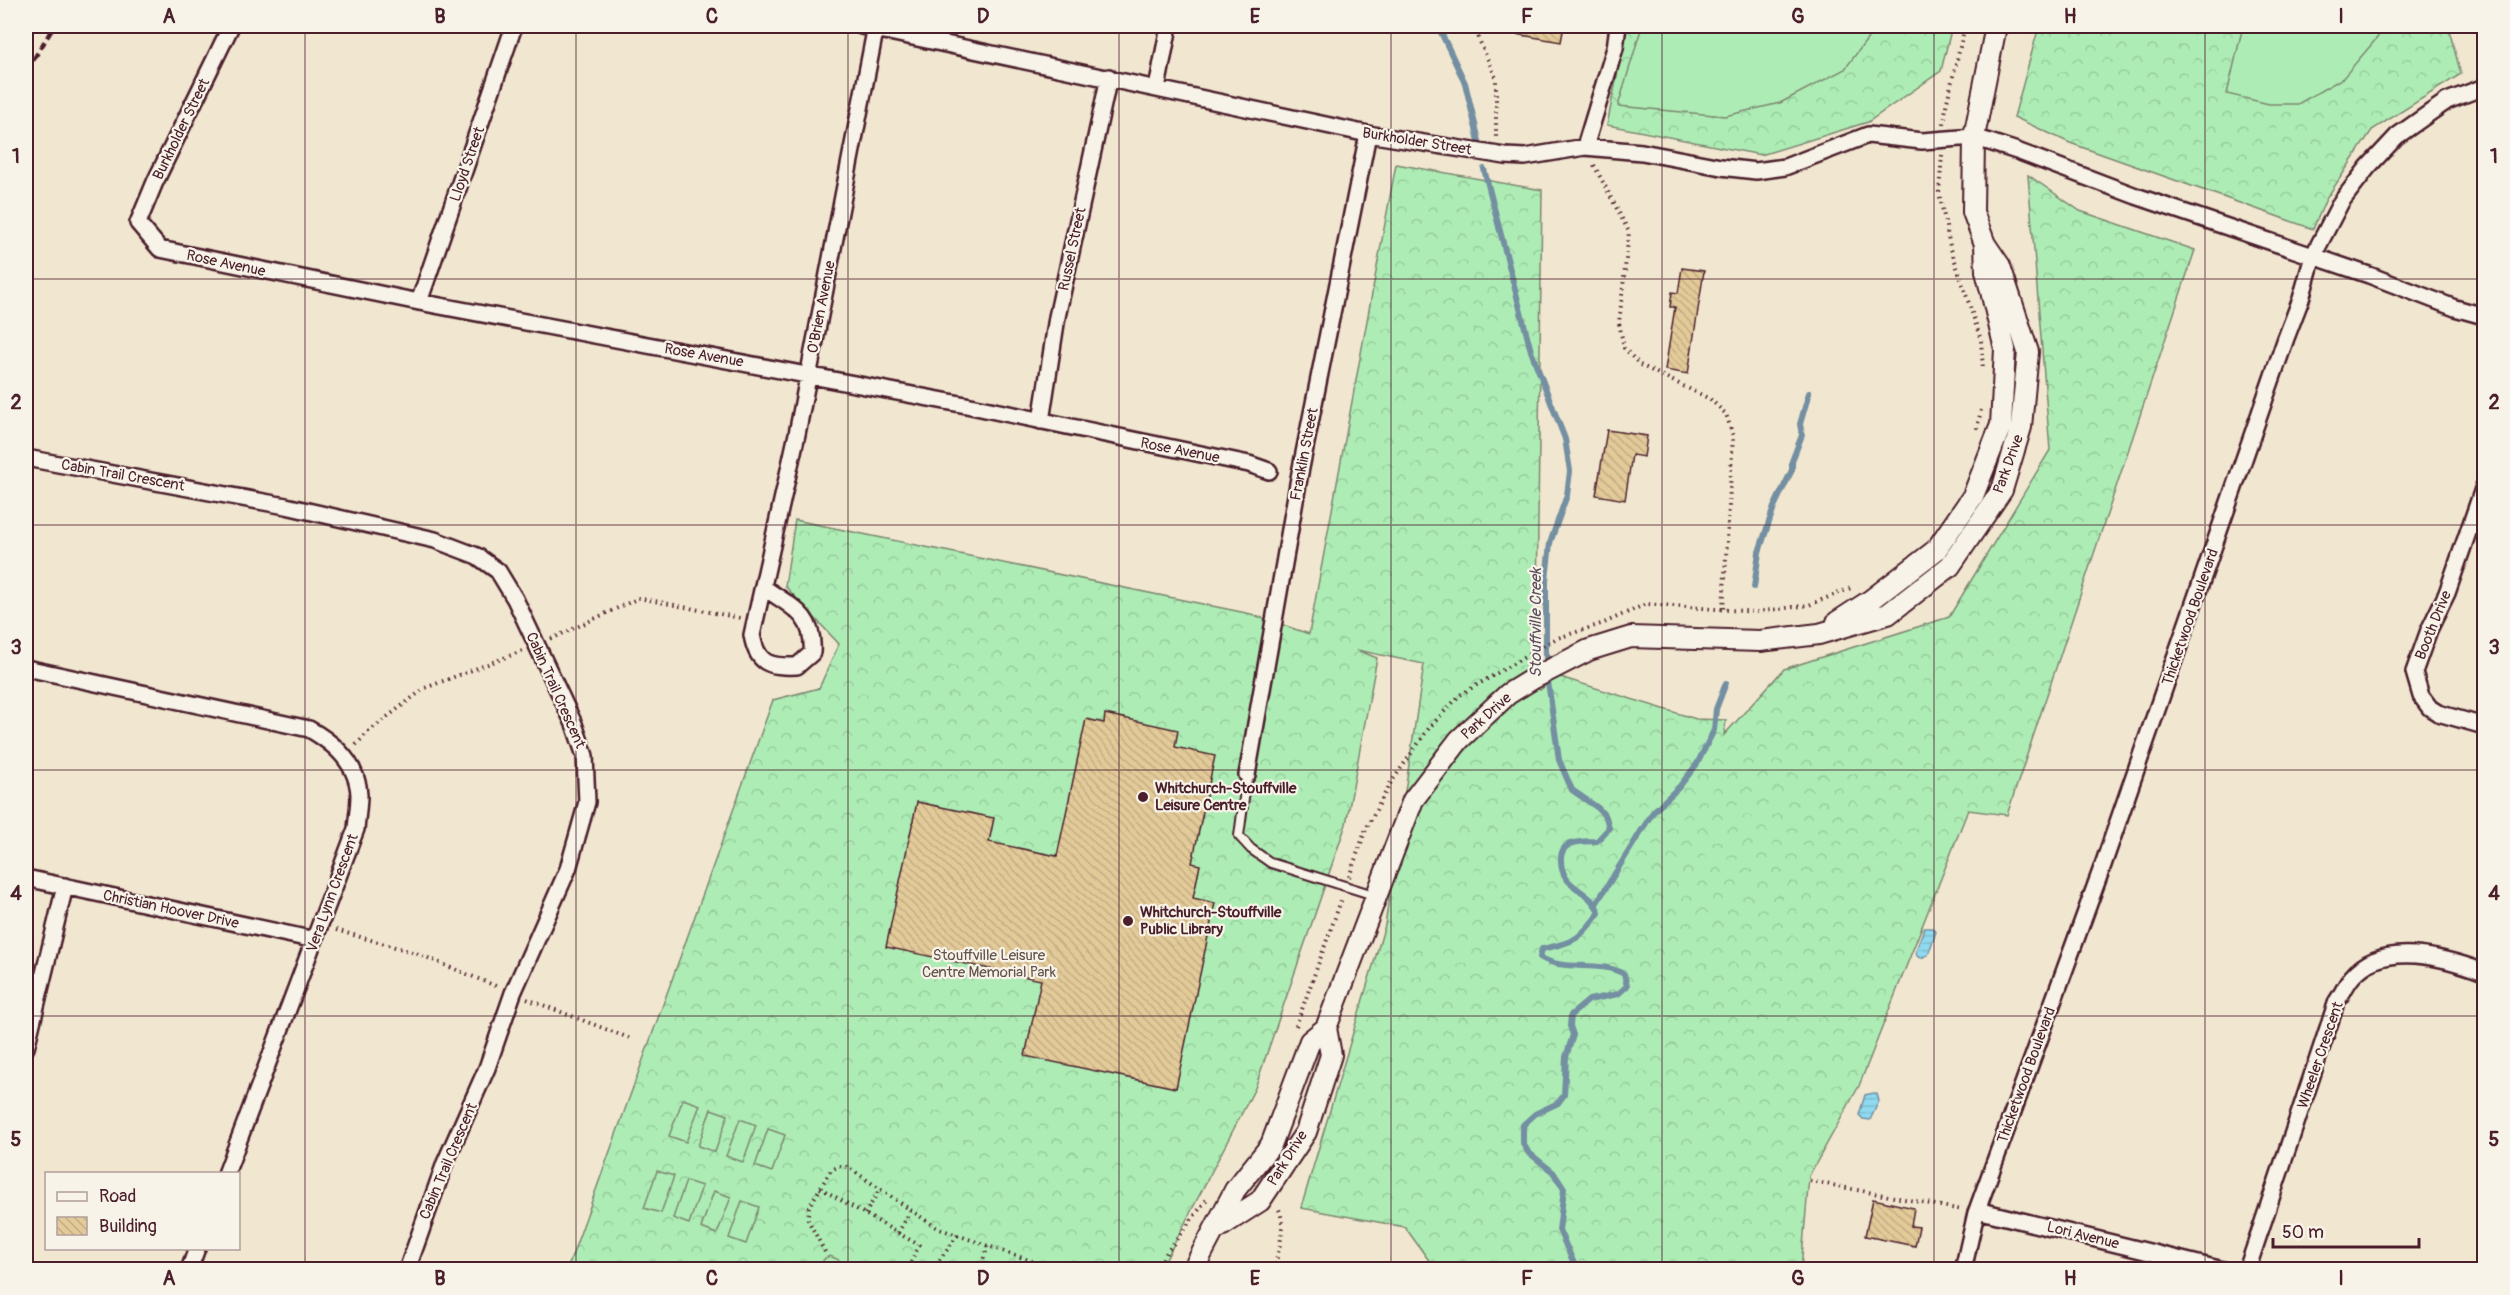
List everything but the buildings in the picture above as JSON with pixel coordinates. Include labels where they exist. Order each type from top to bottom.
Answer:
[{"type":"street","name":"Burkholder Street","points":[[145,232],[138,223],[144,206],[231,26]]},
{"type":"street","name":"Lloyd Street","points":[[419,302],[514,26]]},
{"type":"street","name":"Burkholder Street","points":[[871,26],[1368,134],[1505,156],[1525,157],[1585,147],[1642,152],[1721,167],[1756,171],[1785,167],[1868,135],[1922,141],[1974,137]]},
{"type":"street","name":"O'Brien Avenue","points":[[763,587],[796,610],[806,620],[813,635],[812,653],[797,666],[780,667],[764,662],[755,653],[752,635],[808,374],[871,26]]},
{"type":"street","points":[[1157,88],[1169,26]]},
{"type":"street","points":[[1585,147],[1615,48],[1618,26]]},
{"type":"street","name":"Park Drive","points":[[1193,1269],[1235,1191],[1271,1145],[1310,1041],[1326,1028],[1413,800],[1459,740],[1508,694],[1534,678],[1589,650],[1631,637],[1760,642],[1819,634],[1888,614],[1950,566],[2002,490],[2021,427],[2028,352],[2000,266],[1985,244],[1973,212],[1974,137],[1996,26]]},
{"type":"street","name":"Russel Street","points":[[1041,421],[1057,317],[1109,77]]},
{"type":"street","name":"Thicketwood Boulevard","points":[[1964,1269],[1976,1211],[2144,751],[2301,299],[2313,256],[2342,202],[2397,136],[2447,101],[2484,87]]},
{"type":"street","name":"Franklin Street","points":[[1247,775],[1299,478],[1368,134]]},
{"type":"street","points":[[1974,137],[2455,308],[2484,316]]},
{"type":"street","name":"Rose Avenue","points":[[145,232],[160,249],[419,302],[808,374],[1249,464],[1269,471]]},
{"type":"street","name":"Cabin Trail Crescent","points":[[26,458],[286,506],[435,540],[477,556],[498,571],[515,599],[574,724],[585,756],[587,802],[568,869],[513,993],[487,1068],[445,1164],[407,1269]]},
{"type":"street","name":"Booth Drive","points":[[2484,486],[2447,593],[2429,630],[2414,672],[2421,696],[2430,708],[2438,713],[2484,726]]},
{"type":"street","name":"Vera Lynn Crescent","points":[[26,669],[309,729],[330,741],[345,756],[359,794],[356,829],[226,1172]]},
{"type":"street","name":"Christian Hoover Drive","points":[[26,878],[318,933]]},
{"type":"street","points":[[26,1048],[65,886]]},
{"type":"street","name":"Wheeler Crescent","points":[[2247,1269],[2337,1001],[2352,976],[2379,958],[2402,954],[2452,961],[2484,972]]},
{"type":"street","name":"Park Drive","points":[[1215,1230],[1260,1202],[1305,1132],[1331,1054],[1326,1028]]},
{"type":"street","name":"Lori Avenue","points":[[1976,1211],[2223,1269]]},
{"type":"street","points":[[189,1269],[196,1250]]},
{"type":"lane","points":[[1247,775],[1239,836],[1251,849],[1271,863],[1377,897]]},
{"type":"path","points":[[1473,26],[1496,78],[1496,142]]},
{"type":"path","points":[[1965,26],[1946,106],[1939,192],[1950,246],[1981,340],[1983,371]]},
{"type":"path","points":[[1585,147],[1629,232],[1619,324],[1624,348],[1640,365],[1710,399],[1726,414],[1732,436],[1723,609]]},
{"type":"path","points":[[1975,439],[1982,404]]},
{"type":"path","points":[[1295,1028],[1366,829],[1390,784],[1429,729],[1460,695],[1556,639],[1605,622],[1646,604],[1757,612],[1809,605],[1852,588]]},
{"type":"path","points":[[318,933],[416,952],[629,1038]]},
{"type":"path","points":[[825,1252],[808,1220],[809,1208],[831,1170],[839,1166],[848,1167],[937,1228],[1057,1269]]},
{"type":"path","points":[[1810,1180],[1976,1211]]},
{"type":"path","points":[[820,1188],[919,1245],[910,1264],[922,1269]]},
{"type":"path","points":[[865,1214],[880,1189]]},
{"type":"path","points":[[1158,1269],[1164,1256],[1210,1196]]},
{"type":"path","points":[[898,1233],[911,1210]]},
{"type":"path","points":[[932,1269],[958,1235]]},
{"type":"path","points":[[980,1269],[988,1245]]},
{"type":"green space","points":[[1627,26],[1952,26],[1941,71],[1868,122],[1761,155],[1607,125]]},
{"type":"green space","points":[[1642,26],[1877,26],[1845,69],[1780,103],[1725,116],[1618,106]]},
{"type":"green space","points":[[2039,26],[2448,26],[2461,74],[2372,130],[2326,199],[2313,229],[2070,143],[2014,117]]},
{"type":"green space","points":[[2243,26],[2384,26],[2377,38],[2343,78],[2298,104],[2269,104],[2227,94]]},
{"type":"green space","name":"Stouffville Leisure Centre Memorial Park","points":[[1396,164],[1542,190],[1536,688],[1540,690],[1557,676],[1696,719],[1726,720],[1724,735],[1784,669],[1949,617],[2050,450],[2028,175],[2080,211],[2195,250],[2007,815],[1968,810],[1859,1086],[1809,1176],[1801,1269],[1435,1269],[1405,1227],[1301,1208],[1385,925],[1424,664],[1357,650],[1377,658],[1346,824],[1255,1088],[1161,1269],[567,1270],[773,700],[819,688],[839,644],[785,586],[795,520],[1251,614],[1309,634]]},
{"type":"green space","points":[[683,1099],[700,1105],[686,1142],[669,1136]]},
{"type":"green space","points":[[711,1109],[728,1115],[715,1152],[698,1146]]},
{"type":"green space","points":[[740,1119],[756,1125],[743,1162],[726,1156]]},
{"type":"green space","points":[[768,1129],[785,1135],[772,1172],[755,1166]]},
{"type":"green space","points":[[657,1171],[674,1176],[661,1213],[644,1208]]},
{"type":"green space","points":[[686,1181],[702,1186],[689,1224],[673,1218]]},
{"type":"green space","points":[[714,1191],[731,1197],[717,1234],[701,1228]]},
{"type":"green space","points":[[742,1201],[759,1207],[746,1244],[729,1238]]},
{"type":"green space","points":[[830,1256],[839,1260],[843,1269],[817,1269],[825,1258]]},
{"type":"water","points":[[1924,928],[1932,928],[1936,932],[1928,955],[1921,958],[1917,956],[1916,951]]},
{"type":"water","points":[[1877,1094],[1879,1101],[1870,1120],[1863,1119],[1859,1115],[1865,1095]]},
{"type":"waterway","name":"Stouffville Creek","points":[[1438,26],[1465,83],[1479,141]]},
{"type":"waterway","name":"Stouffville Creek","points":[[1484,169],[1531,351],[1565,439],[1570,471],[1567,495],[1550,543],[1546,580],[1546,667],[1559,760],[1572,790],[1598,808],[1606,817],[1609,828],[1597,841],[1569,845],[1562,853],[1561,859],[1565,877],[1590,898],[1599,913],[1581,934],[1569,942],[1542,949],[1540,957],[1560,964],[1614,970],[1624,974],[1627,986],[1618,994],[1589,1000],[1571,1015],[1570,1026],[1573,1035],[1566,1057],[1564,1095],[1558,1103],[1535,1114],[1523,1125],[1523,1143],[1528,1152],[1553,1172],[1564,1189],[1559,1230],[1577,1270]]},
{"type":"waterway","points":[[1754,587],[1759,552],[1774,507],[1792,470],[1792,461],[1802,435],[1800,424],[1809,393]]},
{"type":"waterway","points":[[1596,904],[1653,812],[1679,787],[1697,764],[1714,730],[1716,709],[1726,683]]},
{"type":"railway","points":[[26,72],[54,26]]},
{"type":"place","name":"Whitchurch-Stouffville Leisure Centre","points":[[1143,797]]},
{"type":"place","name":"Whitchurch-Stouffville Public Library","points":[[1128,921]]}]
